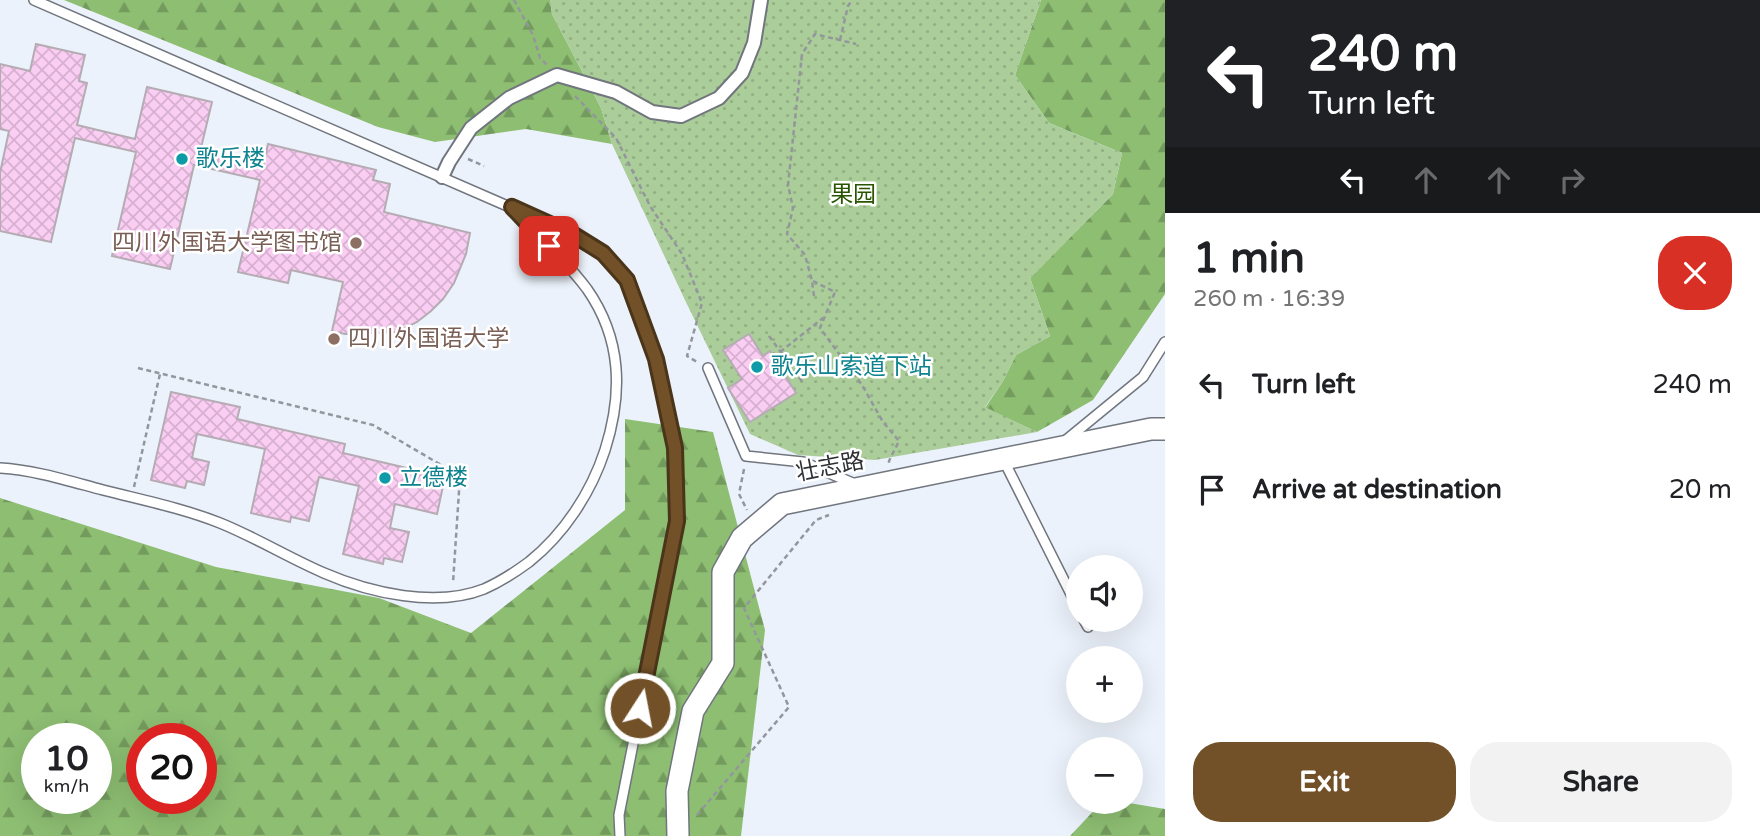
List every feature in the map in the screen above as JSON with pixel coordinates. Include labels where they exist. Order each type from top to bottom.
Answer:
[{"type":"street","points":[[442,177],[471,128],[509,97],[556,75],[616,92],[652,112],[681,116],[719,98],[742,73],[754,43],[761,0]]},
{"type":"street","name":"壮志路","points":[[678,828],[677,791],[693,711],[723,663],[723,572],[742,538],[782,503],[1151,429],[1165,429]]},
{"type":"lane","points":[[34,0],[574,235],[603,253],[627,280],[656,359],[675,448],[677,521],[619,815],[620,836]]},
{"type":"lane","points":[[0,468],[32,472],[191,512],[326,574],[379,591],[408,596],[452,597],[482,589],[510,576],[538,555],[562,529],[598,472],[616,400],[617,371],[613,341],[602,314],[587,289],[512,207]]},
{"type":"lane","points":[[1056,449],[1143,377],[1165,342]]},
{"type":"lane","points":[[708,368],[746,456],[803,461],[863,488]]},
{"type":"lane","points":[[1004,459],[1066,584]]},
{"type":"path","points":[[514,0],[533,35],[540,58],[616,138],[650,206],[682,254],[702,303],[687,356],[708,368]]},
{"type":"path","points":[[840,40],[848,6],[852,0]]},
{"type":"path","points":[[814,296],[805,255],[787,234],[793,208],[788,185],[802,54],[816,34],[856,44]]},
{"type":"path","points":[[455,153],[484,166]]},
{"type":"path","points":[[812,281],[835,292],[820,328],[862,385],[883,422],[899,441],[889,461]]},
{"type":"path","points":[[780,352],[825,316]]},
{"type":"path","points":[[769,336],[804,384]]},
{"type":"path","points":[[138,368],[373,425],[460,476],[452,597]]},
{"type":"path","points":[[132,497],[160,374]]},
{"type":"path","points":[[746,456],[739,494],[746,508]]},
{"type":"path","points":[[678,828],[696,815],[789,708],[744,608],[816,520],[829,515]]},
{"type":"green space","points":[[64,0],[550,0],[552,14],[601,108],[612,144],[526,129],[435,142],[378,127]]},
{"type":"green space","name":"果园","points":[[550,0],[1041,0],[1015,75],[1049,123],[1122,153],[1113,194],[1030,278],[1050,336],[1016,355],[1003,381],[985,407],[1037,432],[875,460],[798,455],[750,434],[612,144],[601,108],[552,14]]},
{"type":"green space","points":[[1041,0],[1165,0],[1165,294],[1093,400],[1037,432],[985,408],[1016,355],[1050,336],[1030,278],[1113,194],[1122,153],[1049,123],[1015,75]]},
{"type":"green space","points":[[625,419],[713,432],[765,630],[741,836],[0,836],[0,498],[216,567],[379,598],[471,633],[625,510]]},
{"type":"green space","points":[[1143,805],[1165,809],[1165,836],[1070,836],[1091,814],[1143,814]]},
{"type":"building","points":[[36,44],[85,55],[79,81],[87,83],[77,125],[135,139],[147,87],[212,102],[200,152],[263,167],[268,144],[376,170],[373,180],[390,184],[384,212],[470,233],[466,254],[454,283],[431,311],[397,332],[345,334],[332,331],[343,282],[291,270],[288,283],[238,272],[260,180],[194,165],[170,269],[112,256],[136,152],[75,138],[51,242],[0,231],[0,173],[9,131],[0,129],[0,64],[30,71]]},
{"type":"building","name":"歌乐山索道下站","points":[[749,334],[763,356],[770,351],[796,393],[750,422],[728,388],[742,379],[723,350]]},
{"type":"building","name":"立德楼","points":[[171,392],[240,407],[237,419],[345,444],[343,453],[445,477],[437,514],[395,504],[390,528],[409,532],[402,562],[384,558],[383,564],[343,554],[359,486],[319,477],[309,521],[291,517],[290,522],[251,513],[265,449],[197,434],[192,458],[209,462],[204,485],[187,481],[185,488],[151,480]]},
{"type":"place","name":"歌乐楼","points":[[182,159]]},
{"type":"place","name":"四川外国语大学图书馆","points":[[356,243]]},
{"type":"place","name":"四川外国语大学","points":[[334,339]]},
{"type":"place","name":"歌乐山索道下站","points":[[757,367]]},
{"type":"place","name":"立德楼","points":[[385,478]]},
{"type":"route","points":[[549,246],[512,207],[574,235],[603,253],[627,280],[656,359],[675,448],[677,521],[640,708]]}]
